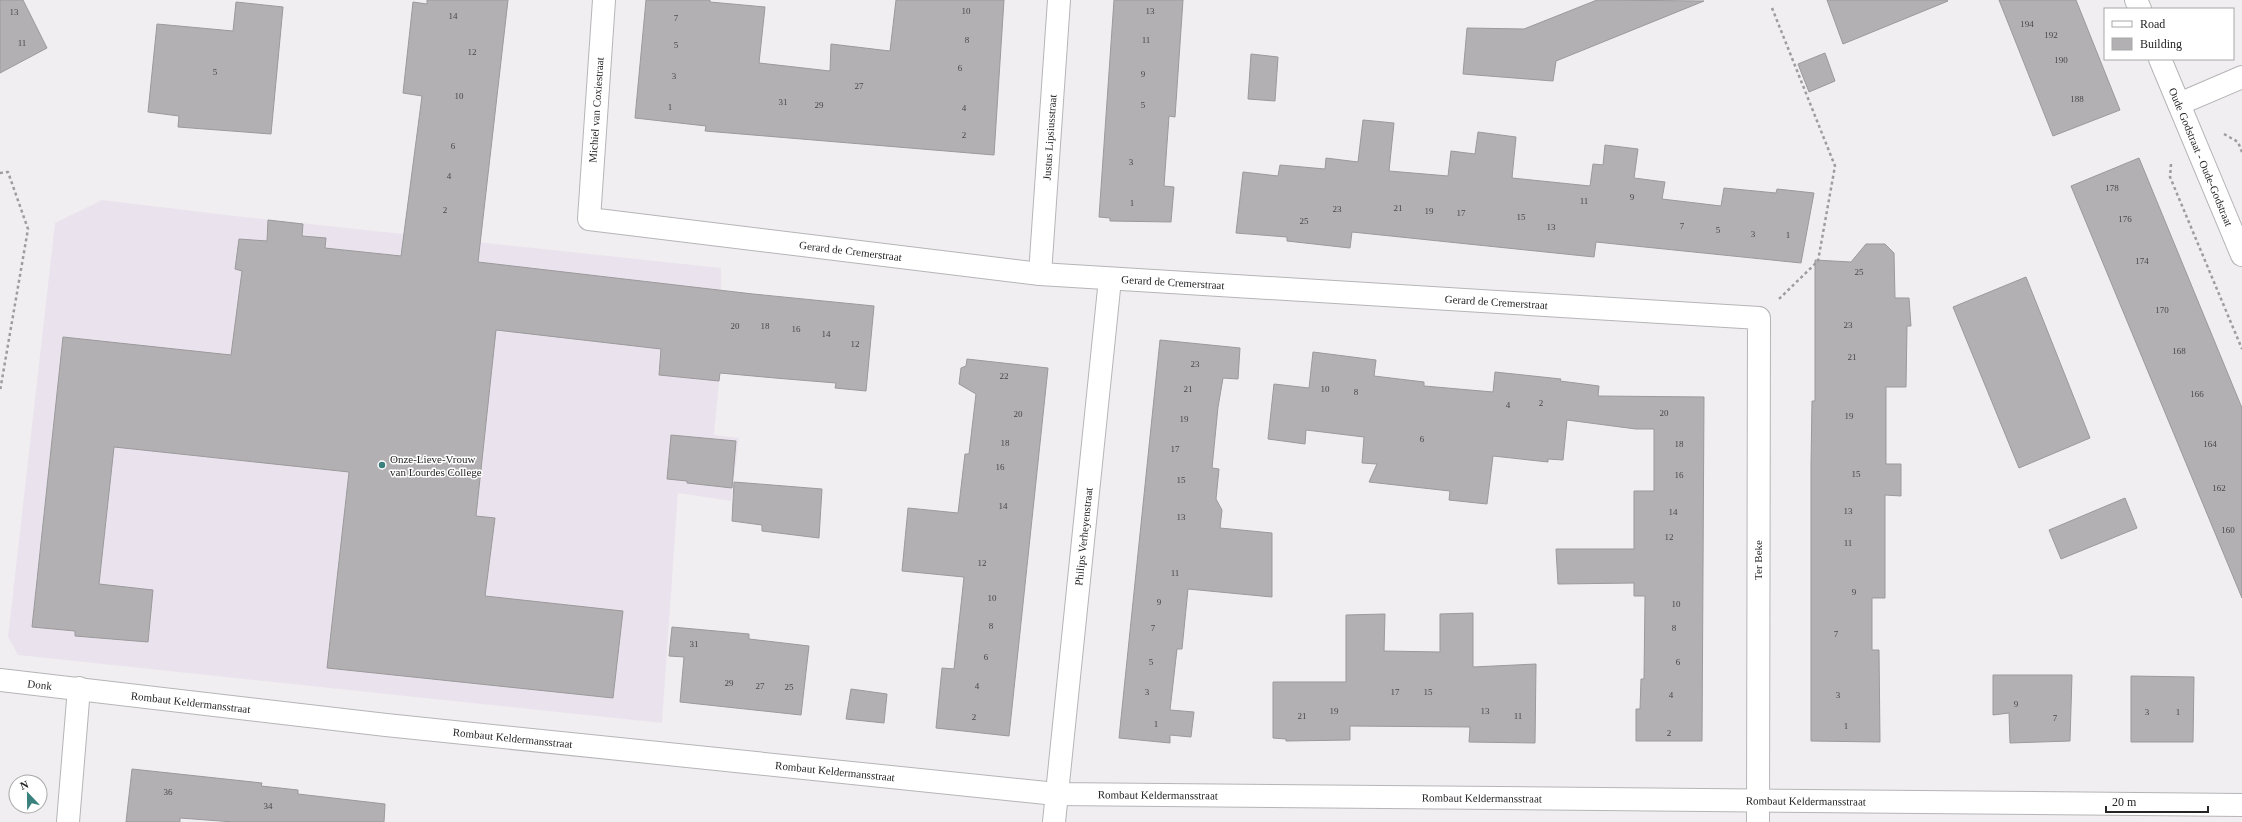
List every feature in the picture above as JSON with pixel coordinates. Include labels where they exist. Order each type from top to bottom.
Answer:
[{"type":"street","name":"Michiel van Coxiestraat","points":[[589,219],[604,0]]},
{"type":"street","name":"Justus Lipsiusstraat","points":[[1040,274],[1059,0]]},
{"type":"street","name":"Oude Godstraat - Oude-Godstraat","points":[[2160,60],[2242,255]]},
{"type":"street","points":[[2179,104],[2242,77]]},
{"type":"street","name":"Gerard de Cremerstraat","points":[[589,219],[1040,274],[1759,318]]},
{"type":"street","name":"Philips Verheyenstraat","points":[[1054,822],[1110,279]]},
{"type":"street","name":"Ter Beke","points":[[1758,812],[1759,318]]},
{"type":"street","name":"Donk","points":[[0,680],[79,688]]},
{"type":"street","points":[[68,822],[79,688]]},
{"type":"street","name":"Rombaut Keldermansstraat","points":[[79,688],[386,725],[1056,794],[1758,812],[2242,805]]},
{"type":"path","points":[[1759,318],[1818,261],[1835,166],[1772,8]]},
{"type":"path","points":[[0,173],[8,172],[28,229],[0,391]]},
{"type":"shaded area","name":"Onze-Lieve-Vrouw van Lourdes College","points":[[102,200],[235,216],[721,268],[722,350],[714,435],[739,438],[731,501],[678,493],[662,723],[18,655],[8,637],[55,223]]},
{"type":"building","points":[[0,0],[23,0],[47,48],[0,73]]},
{"type":"building","points":[[427,0],[508,0],[478,262],[753,294],[874,306],[866,391],[835,388],[836,383],[720,373],[719,381],[659,375],[661,349],[496,330],[476,516],[495,518],[485,596],[623,611],[613,698],[327,668],[349,472],[114,447],[99,584],[153,590],[148,642],[75,636],[75,631],[32,627],[63,337],[231,355],[242,271],[235,269],[239,239],[267,241],[268,220],[303,224],[302,236],[326,238],[325,248],[401,256],[422,96],[403,93],[413,2],[427,4]]},
{"type":"building","points":[[646,0],[710,0],[710,2],[765,7],[759,63],[830,71],[831,44],[890,51],[896,0],[1004,0],[994,155],[705,131],[706,126],[635,118]]},
{"type":"building","points":[[1114,0],[1183,0],[1175,117],[1169,116],[1164,186],[1174,187],[1171,222],[1110,221],[1110,218],[1099,217]]},
{"type":"building","points":[[1597,0],[1704,1],[1556,61],[1553,81],[1463,74],[1467,28],[1524,29]]},
{"type":"building","points":[[1827,0],[1947,0],[1948,1],[1843,44]]},
{"type":"building","points":[[1999,0],[2076,0],[2120,110],[2053,136]]},
{"type":"building","points":[[236,2],[283,7],[271,134],[178,127],[179,116],[148,112],[157,24],[233,31]]},
{"type":"building","points":[[1825,53],[1835,81],[1809,92],[1798,64]]},
{"type":"building","points":[[1251,54],[1278,57],[1275,101],[1248,99]]},
{"type":"building","points":[[1363,120],[1394,123],[1389,171],[1448,176],[1451,151],[1475,154],[1478,132],[1516,137],[1512,178],[1590,186],[1593,164],[1603,165],[1605,145],[1638,149],[1634,178],[1665,182],[1662,199],[1721,206],[1724,188],[1776,193],[1777,189],[1814,193],[1801,263],[1596,242],[1594,257],[1352,232],[1350,248],[1287,241],[1287,237],[1236,233],[1243,172],[1278,176],[1280,165],[1325,169],[1326,158],[1358,162]]},
{"type":"building","points":[[2139,158],[2242,408],[2242,598],[2071,186]]},
{"type":"building","points":[[1866,244],[1885,244],[1894,253],[1895,298],[1909,298],[1911,326],[1907,326],[1906,387],[1886,387],[1886,464],[1901,464],[1901,496],[1885,495],[1885,598],[1872,598],[1872,650],[1879,650],[1880,742],[1811,741],[1811,464],[1812,401],[1815,401],[1815,260],[1851,262]]},
{"type":"building","points":[[2026,277],[2090,438],[2019,468],[1953,307]]},
{"type":"building","points":[[1160,340],[1240,348],[1238,379],[1223,378],[1218,407],[1212,468],[1219,469],[1216,499],[1222,510],[1220,528],[1272,533],[1272,597],[1188,589],[1182,649],[1177,649],[1170,710],[1194,712],[1191,737],[1170,735],[1170,743],[1119,738]]},
{"type":"building","points":[[1313,352],[1376,360],[1374,376],[1424,382],[1424,386],[1493,392],[1495,372],[1561,379],[1560,381],[1599,386],[1598,396],[1704,397],[1702,741],[1636,741],[1636,709],[1640,709],[1641,679],[1644,679],[1645,596],[1634,596],[1634,583],[1558,584],[1556,549],[1634,549],[1634,491],[1654,491],[1654,429],[1636,429],[1567,420],[1563,460],[1548,459],[1548,462],[1493,456],[1487,504],[1449,500],[1450,491],[1369,482],[1377,464],[1362,463],[1364,437],[1306,430],[1305,444],[1268,439],[1274,384],[1309,388]]},
{"type":"building","points":[[967,359],[1048,368],[1009,736],[936,728],[942,668],[954,669],[964,577],[902,571],[908,508],[958,513],[965,454],[969,454],[976,394],[959,384],[961,368],[966,366]]},
{"type":"building","points":[[671,435],[736,441],[732,488],[687,483],[687,481],[667,479]]},
{"type":"building","points":[[734,482],[822,489],[819,538],[762,531],[762,525],[732,521]]},
{"type":"building","points":[[2125,498],[2137,528],[2061,559],[2049,530]]},
{"type":"building","points":[[1473,613],[1473,667],[1536,664],[1535,743],[1469,742],[1470,727],[1350,726],[1350,740],[1286,741],[1286,739],[1273,738],[1273,682],[1346,682],[1346,615],[1385,614],[1384,651],[1440,652],[1440,614]]},
{"type":"building","points":[[672,627],[749,634],[749,639],[809,646],[801,715],[680,702],[684,657],[669,656]]},
{"type":"building","points":[[1993,675],[2072,675],[2070,741],[2010,743],[2009,713],[1993,715]]},
{"type":"building","points":[[2131,676],[2194,677],[2193,742],[2131,742]]},
{"type":"building","points":[[851,689],[887,694],[884,723],[846,719]]},
{"type":"building","points":[[132,769],[262,783],[261,786],[298,790],[298,794],[385,804],[384,822],[234,822],[180,818],[180,822],[126,822]]},
{"type":"place","name":"Onze-Lieve-Vrouw van Lourdes College","points":[[382,465]]}]
